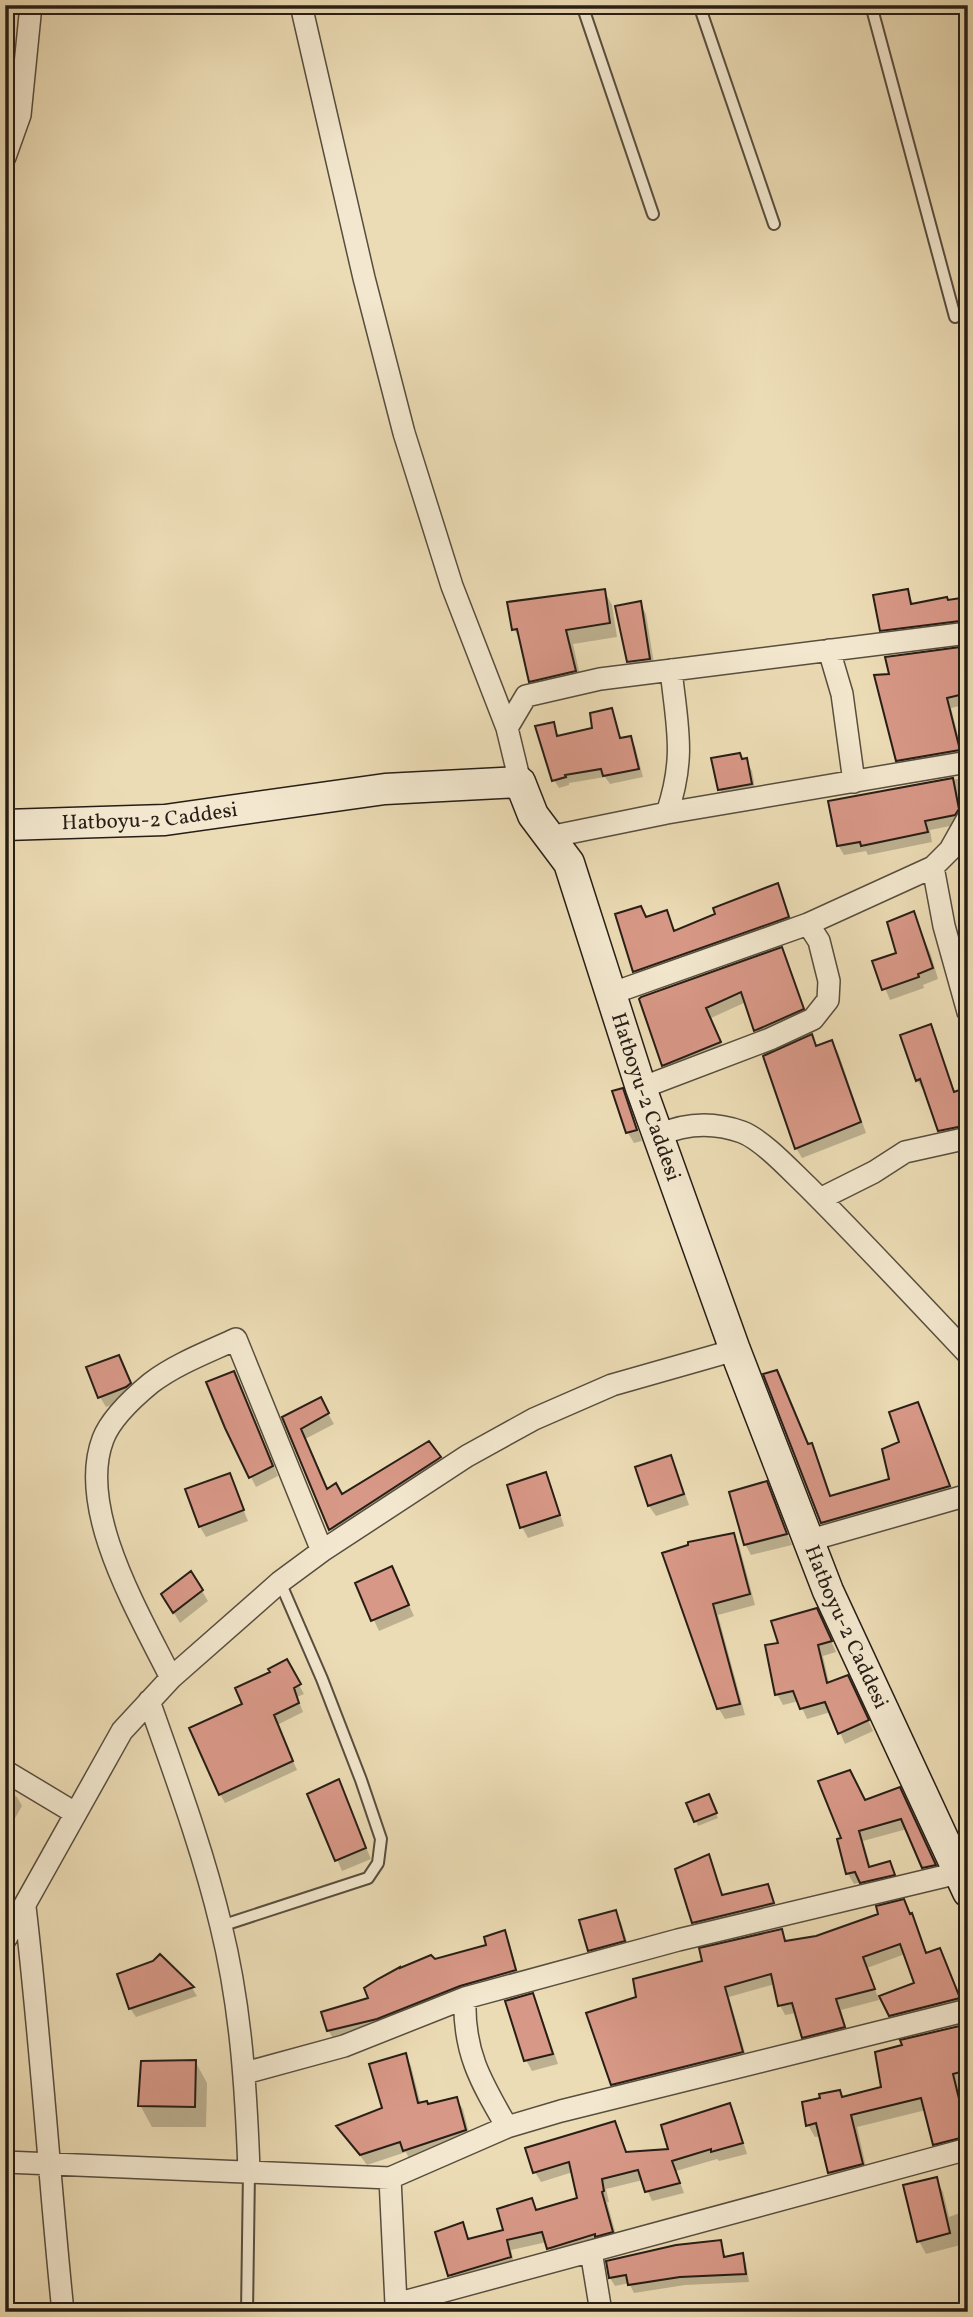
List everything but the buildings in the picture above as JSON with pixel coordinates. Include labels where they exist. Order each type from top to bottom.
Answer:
[{"type":"main road","name":"Hatboyu-2 Caddesi","points":[[5,825],[165,820],[385,789],[520,782],[533,816],[569,863],[641,1088],[807,1541],[963,1883]]},
{"type":"street","points":[[5,157],[20,115],[30,5]]},
{"type":"street","points":[[301,5],[404,433],[452,586],[507,727],[520,782]]},
{"type":"street","points":[[507,727],[526,696],[600,679],[968,633]]},
{"type":"street","points":[[829,650],[842,694],[854,782]]},
{"type":"street","points":[[667,813],[677,784],[679,755],[678,720],[671,670]]},
{"type":"street","points":[[549,837],[667,813],[968,762]]},
{"type":"street","points":[[610,994],[808,924],[933,867],[950,850],[968,818]]},
{"type":"street","points":[[933,867],[944,926],[968,1012]]},
{"type":"street","points":[[641,1088],[769,1039],[813,1019],[828,1000],[829,981],[819,942],[808,924]]},
{"type":"street","points":[[659,1135],[673,1128],[704,1124],[744,1133],[779,1158],[968,1354]]},
{"type":"street","points":[[820,1199],[874,1172],[905,1152],[968,1138]]},
{"type":"street","points":[[172,1678],[112,1553],[95,1490],[103,1438],[121,1412],[152,1383],[180,1365],[236,1339],[322,1551]]},
{"type":"street","points":[[5,1940],[122,1731],[172,1678],[280,1582],[322,1551],[467,1457],[534,1419],[612,1385],[736,1350]]},
{"type":"street","points":[[807,1541],[968,1495]]},
{"type":"street","points":[[149,1702],[183,1796],[221,1926],[239,2019],[245,2073],[249,2171]]},
{"type":"street","points":[[5,1771],[75,1813]]},
{"type":"street","points":[[245,2073],[344,2046],[465,1998],[678,1940],[963,1883]]},
{"type":"street","points":[[25,1907],[37,2003],[63,2312]]},
{"type":"street","points":[[465,1998],[464,2025],[470,2052],[487,2094],[507,2127]]},
{"type":"street","points":[[5,2162],[390,2178],[507,2127],[968,2010]]},
{"type":"street","points":[[390,2178],[395,2308],[591,2251],[968,2150]]},
{"type":"street","points":[[591,2251],[601,2312]]},
{"type":"lane","points":[[582,5],[653,214]]},
{"type":"lane","points":[[699,5],[774,224]]},
{"type":"lane","points":[[871,5],[955,317]]},
{"type":"lane","points":[[221,1926],[368,1878],[382,1851],[382,1839],[361,1780],[280,1582]]},
{"type":"lane","points":[[247,2312],[249,2171]]}]
